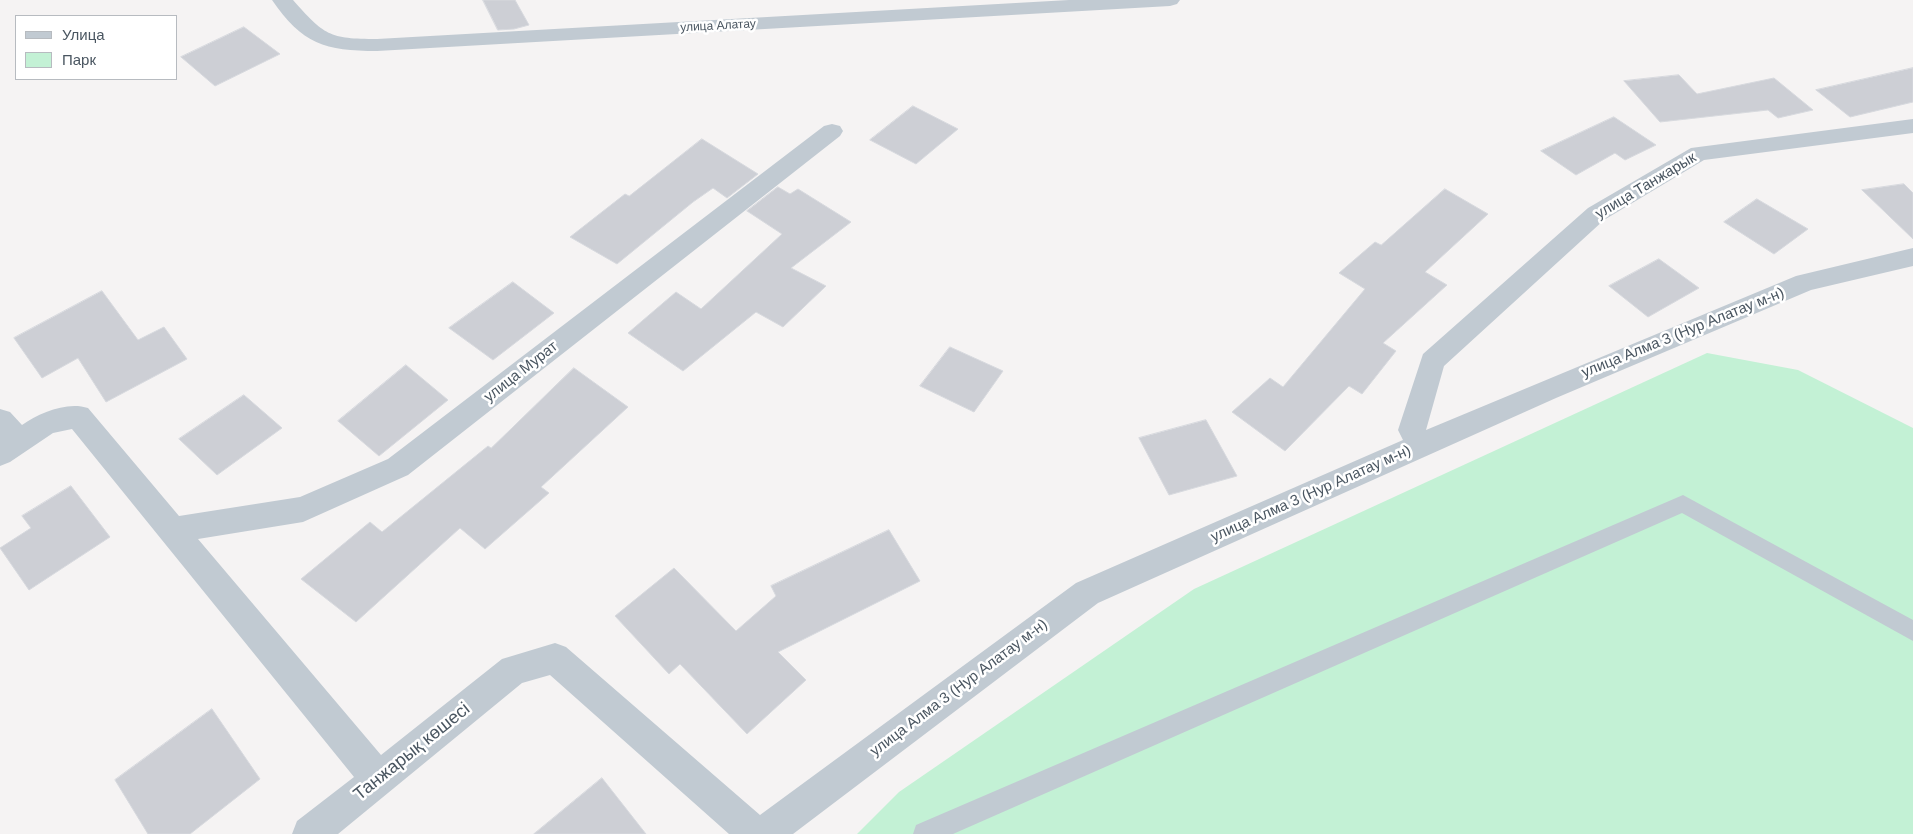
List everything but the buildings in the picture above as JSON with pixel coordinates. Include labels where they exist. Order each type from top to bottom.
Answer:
[{"type":"street","name":"улица Алатау","points":[[282,0],[309,30],[328,41],[364,45],[405,45],[1170,0]]},
{"type":"street","name":"улица Танжарык","points":[[1420,446],[1412,430],[1432,361],[1596,214],[1698,153],[1913,126]]},
{"type":"street","name":"улица Мурат","points":[[172,530],[303,509],[398,468],[832,132]]},
{"type":"street","name":"улица Алма 3 (Нур Алатау м-н)","points":[[764,834],[1086,593],[1546,390],[1806,282],[1913,257]]},
{"type":"street","points":[[6,438],[46,424],[78,416],[378,779]]},
{"type":"street","name":"Танжарық көшесі","points":[[310,834],[514,670],[555,658],[755,834]]},
{"type":"lane","points":[[925,834],[1683,504],[1913,630]]},
{"type":"green space","points":[[1707,353],[1798,370],[1913,428],[1913,834],[857,834],[899,792],[1194,589]]}]
